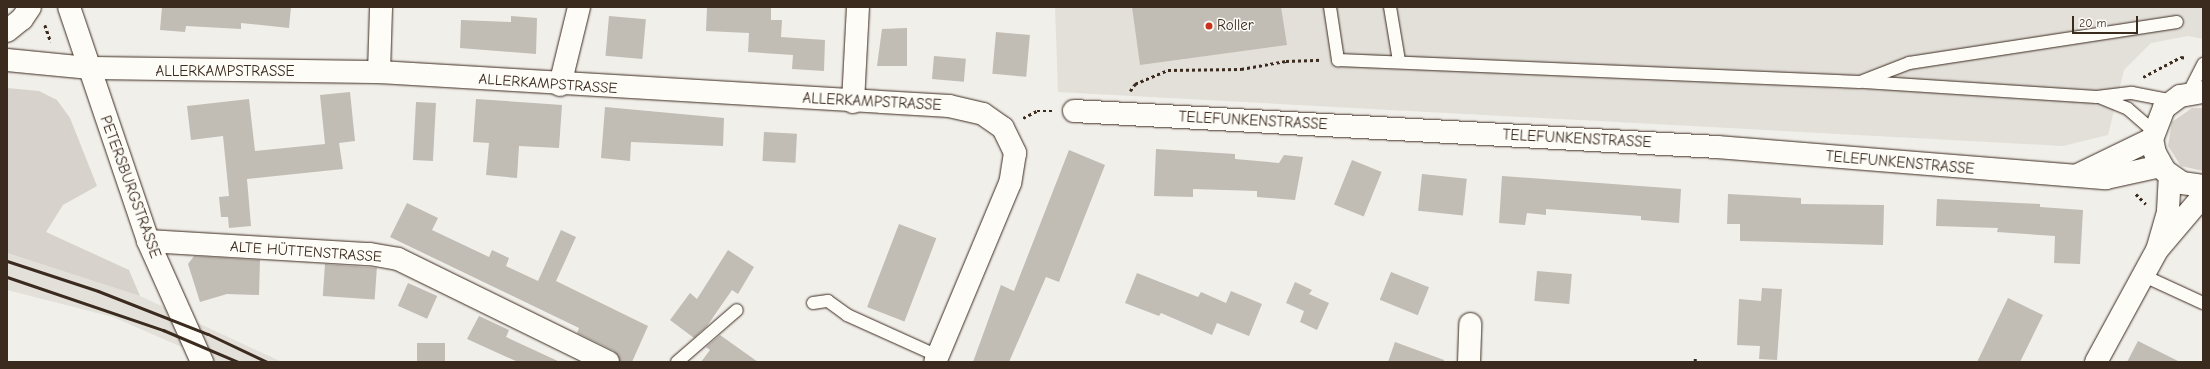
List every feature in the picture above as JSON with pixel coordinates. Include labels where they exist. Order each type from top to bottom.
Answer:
[{"type":"street","points":[[7,31],[22,19],[30,7]]},
{"type":"street","name":"PETERSBURGSTRASSE","points":[[69,7],[88,68],[148,241],[202,362]]},
{"type":"street","points":[[379,72],[381,7]]},
{"type":"street","points":[[560,85],[579,7]]},
{"type":"street","points":[[853,102],[858,7]]},
{"type":"street","name":"ALLERKAMPSTRASSE","points":[[7,60],[88,68],[379,72],[560,85],[949,106],[983,114],[1003,128]]},
{"type":"street","points":[[2157,250],[2168,211],[2165,171],[2153,135],[2161,114],[2188,96]]},
{"type":"street","name":"TELEFUNKENSTRASSE","points":[[1074,111],[1717,147],[1957,168],[2106,178],[2165,171]]},
{"type":"street","points":[[937,359],[1010,183],[1015,152],[1003,128]]},
{"type":"street","name":"TELEFUNKENSTRASSE","points":[[2078,175],[2153,135]]},
{"type":"street","points":[[2165,171],[2182,183],[2203,186]]},
{"type":"street","points":[[2096,362],[2142,275],[2157,250],[2203,196]]},
{"type":"street","name":"ALTE HÜTTENSTRASSE","points":[[148,241],[370,254],[398,259],[608,362]]},
{"type":"street","points":[[1469,362],[1470,324]]},
{"type":"lane","points":[[1330,7],[1338,60],[1399,61],[1860,82],[2098,96],[2132,93],[2188,96],[2203,64]]},
{"type":"lane","points":[[1390,7],[1399,61]]},
{"type":"lane","points":[[1860,82],[1910,63],[2177,22]]},
{"type":"lane","points":[[2098,96],[2128,109],[2153,135]]},
{"type":"lane","points":[[2142,275],[2203,303]]},
{"type":"lane","points":[[813,303],[828,301],[847,315],[937,359]]},
{"type":"lane","points":[[677,362],[737,310]]},
{"type":"path","points":[[1112,113],[1135,84],[1168,70],[1240,69],[1286,61],[1338,60]]},
{"type":"path","points":[[1003,128],[1037,111],[1074,111]]},
{"type":"path","points":[[1695,357],[1695,362]]},
{"type":"shaded area","points":[[1055,7],[2203,7],[2203,39],[2188,36],[2151,43],[2124,70],[2108,135],[2063,146],[1058,92]]},
{"type":"shaded area","points":[[7,88],[39,91],[57,100],[70,118],[97,186],[63,205],[46,232],[129,270],[140,296],[7,253]]},
{"type":"shaded area","points":[[2192,108],[2203,108],[2203,171],[2181,166],[2168,146],[2172,122]]},
{"type":"shaded area","points":[[7,253],[140,296],[282,362],[216,362],[113,317],[7,290]]},
{"type":"building","points":[[162,7],[291,7],[289,28],[241,23],[241,29],[186,26],[185,32],[160,30]]},
{"type":"building","points":[[707,7],[771,7],[771,20],[782,20],[781,37],[825,40],[824,71],[792,69],[793,55],[748,52],[749,33],[706,31]]},
{"type":"building","name":"Roller","points":[[1132,7],[1281,7],[1287,45],[1140,65]]},
{"type":"building","points":[[511,16],[537,18],[536,54],[460,48],[461,20],[511,22]]},
{"type":"building","points":[[609,16],[646,19],[642,59],[606,56]]},
{"type":"building","points":[[907,28],[907,66],[877,66],[882,29]]},
{"type":"building","points":[[996,32],[1030,35],[1026,77],[992,74]]},
{"type":"building","points":[[934,56],[966,59],[964,82],[932,79]]},
{"type":"building","points":[[350,92],[355,141],[339,143],[343,169],[247,179],[251,226],[229,228],[228,217],[221,217],[219,197],[229,196],[223,136],[191,140],[187,106],[249,99],[255,151],[325,144],[320,95]]},
{"type":"building","points":[[476,99],[562,105],[559,148],[519,146],[517,178],[486,175],[489,143],[473,142]]},
{"type":"building","points":[[416,102],[436,103],[433,161],[413,160]]},
{"type":"building","points":[[605,107],[724,118],[723,146],[631,142],[630,161],[601,158]]},
{"type":"building","points":[[764,132],[797,134],[795,163],[762,161]]},
{"type":"building","points":[[1156,149],[1235,154],[1235,159],[1279,163],[1284,155],[1303,157],[1295,200],[1257,197],[1257,191],[1193,189],[1193,197],[1154,196]]},
{"type":"building","points":[[1069,150],[1105,165],[1059,282],[1046,277],[1009,362],[973,362],[1001,285],[1014,291]]},
{"type":"building","points":[[1352,160],[1382,172],[1364,216],[1334,205]]},
{"type":"building","points":[[1422,174],[1467,179],[1463,216],[1418,211]]},
{"type":"building","points":[[1502,176],[1681,189],[1679,223],[1641,220],[1641,216],[1546,209],[1546,215],[1527,213],[1525,225],[1499,223]]},
{"type":"building","points":[[1728,194],[1801,198],[1801,204],[1884,205],[1883,245],[1740,241],[1740,224],[1727,224]]},
{"type":"building","points":[[1937,199],[2040,204],[2040,207],[2083,210],[2080,264],[2054,263],[2055,236],[1997,232],[1998,228],[1936,226]]},
{"type":"building","points":[[407,203],[438,218],[432,230],[489,257],[492,250],[509,258],[506,266],[538,281],[561,230],[576,237],[556,281],[648,326],[632,362],[620,362],[614,351],[577,333],[579,328],[390,237]]},
{"type":"building","points":[[899,224],[936,238],[904,321],[867,307]]},
{"type":"building","points":[[728,250],[754,267],[738,294],[732,290],[707,326],[694,338],[670,320],[690,293],[697,299]]},
{"type":"building","points":[[194,256],[260,260],[259,295],[227,294],[200,302],[188,264]]},
{"type":"building","points":[[325,264],[377,268],[375,300],[323,296]]},
{"type":"building","points":[[1537,271],[1572,274],[1569,304],[1534,301]]},
{"type":"building","points":[[1391,272],[1429,287],[1418,315],[1380,300]]},
{"type":"building","points":[[1137,273],[1198,297],[1201,292],[1226,303],[1231,291],[1262,304],[1249,336],[1217,323],[1212,335],[1161,313],[1159,316],[1125,303]]},
{"type":"building","points":[[1295,282],[1312,290],[1309,294],[1329,303],[1317,330],[1300,322],[1304,311],[1286,303]]},
{"type":"building","points":[[408,283],[437,296],[427,319],[398,306]]},
{"type":"building","points":[[1762,288],[1782,289],[1777,360],[1759,359],[1760,346],[1737,345],[1739,299],[1761,301]]},
{"type":"building","points":[[2008,298],[2043,315],[2020,362],[1977,362]]},
{"type":"building","points":[[479,316],[509,330],[506,337],[560,362],[518,362],[467,339]]},
{"type":"building","points":[[720,335],[758,362],[701,362],[710,350],[706,347]]},
{"type":"building","points":[[2138,341],[2180,362],[2127,362]]},
{"type":"building","points":[[1395,342],[1444,360],[1444,362],[1388,362]]},
{"type":"building","points":[[417,343],[445,343],[445,362],[417,362]]},
{"type":"railway","points":[[7,261],[98,291],[208,334],[267,362]]},
{"type":"railway","points":[[7,277],[163,330],[238,362]]},
{"type":"place","name":"Roller","points":[[1209,26]]}]
